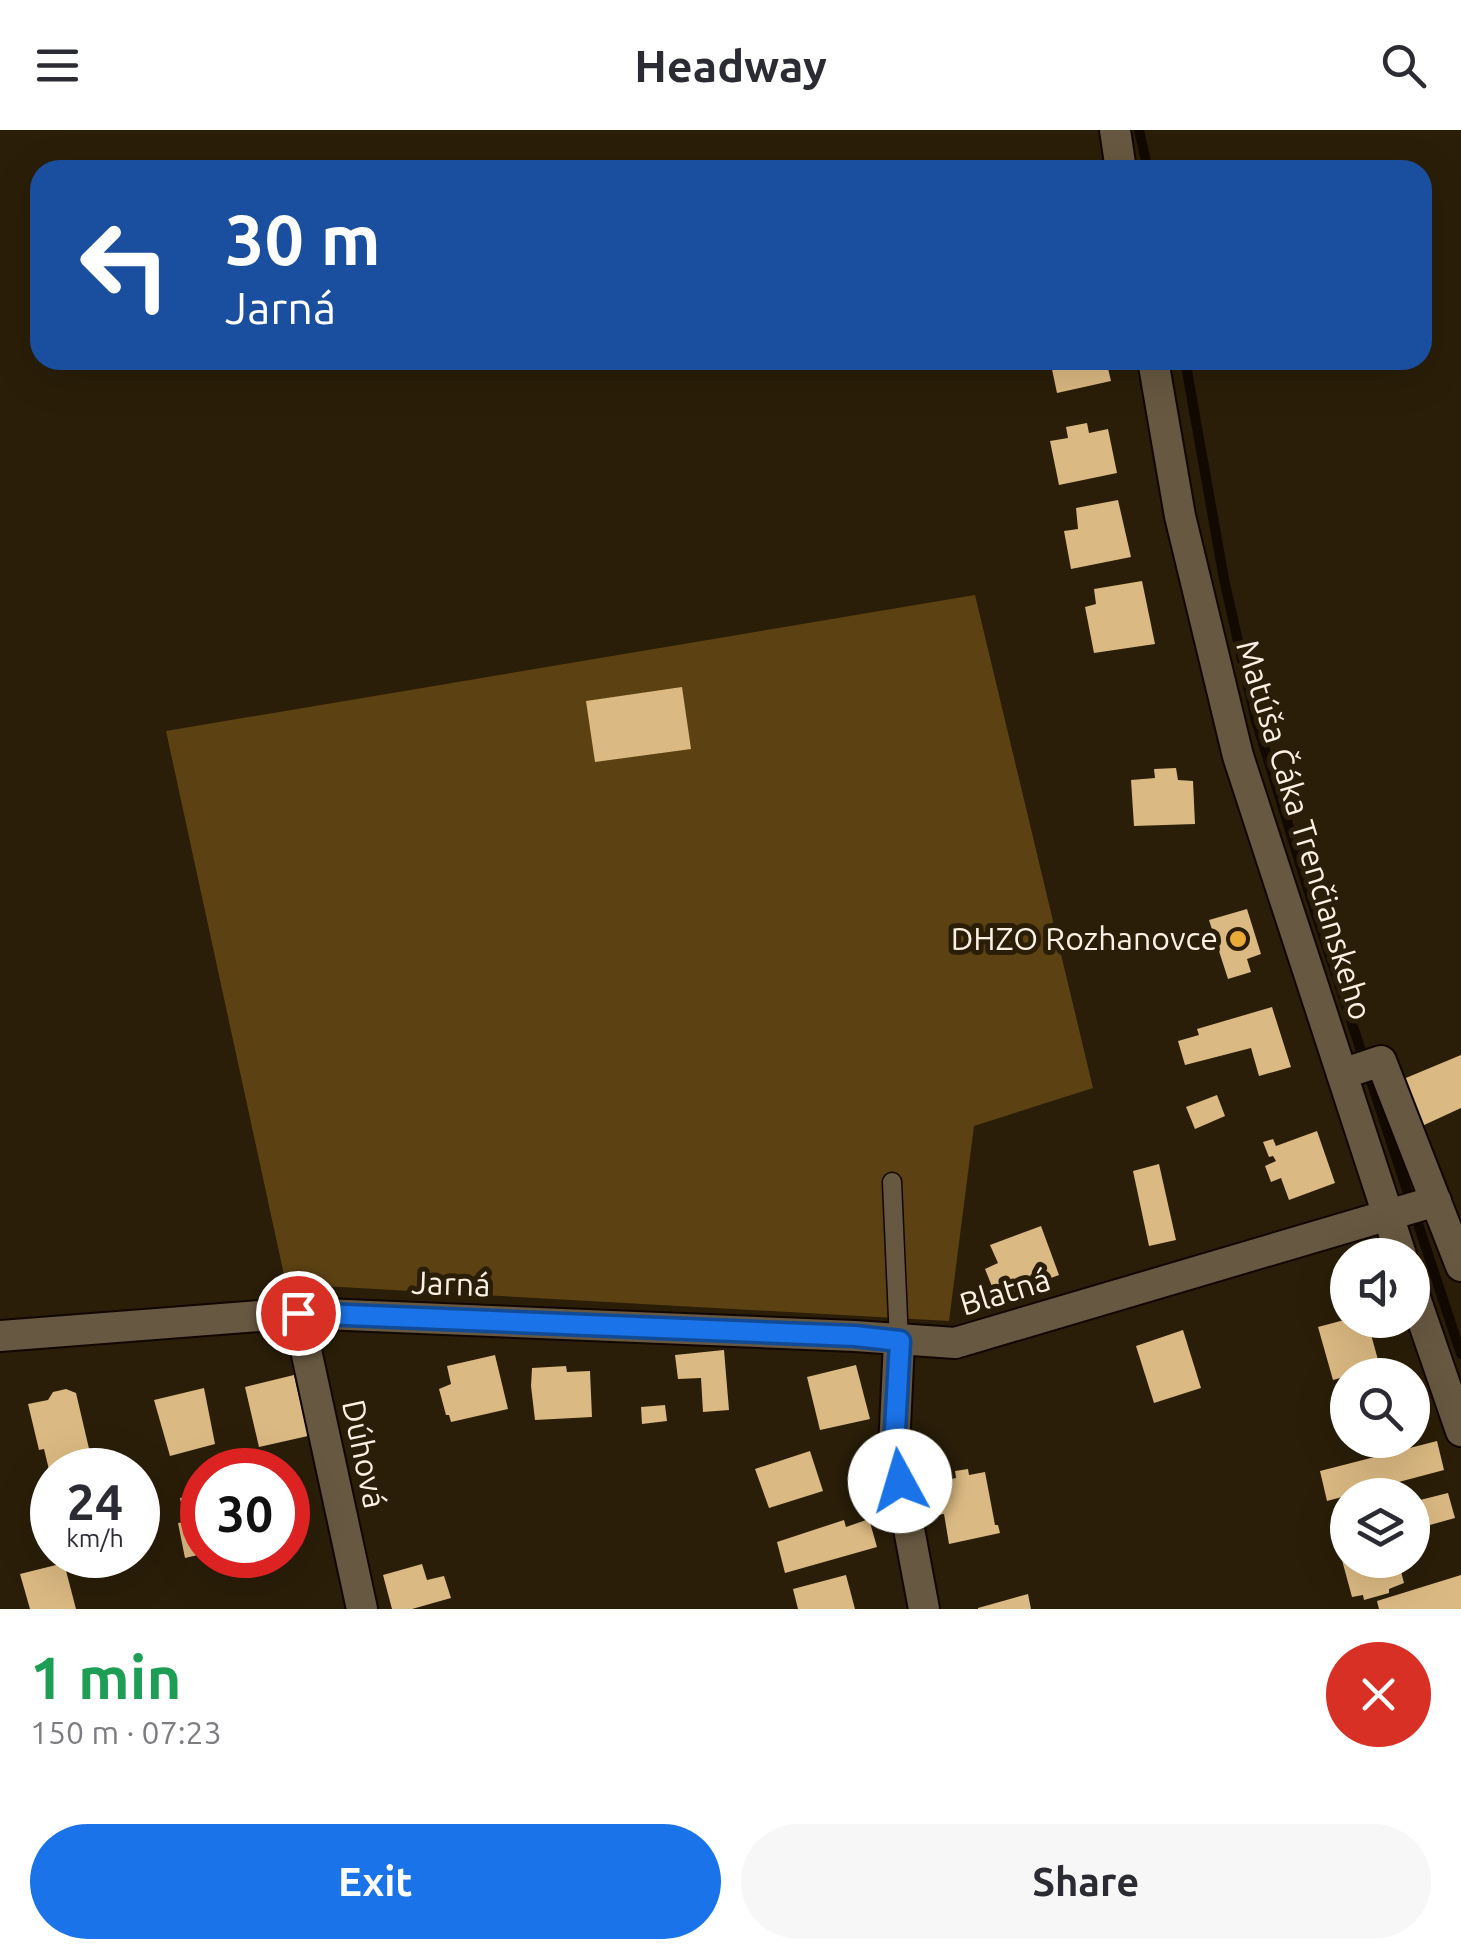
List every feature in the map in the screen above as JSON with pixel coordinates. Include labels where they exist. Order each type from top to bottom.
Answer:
[{"type":"street","points":[[1114,130],[1119,160]]},
{"type":"street","name":"Matúša Čáka Trenčianskeho","points":[[1155,370],[1180,516],[1238,756],[1395,1238]]},
{"type":"street","points":[[1342,1074],[1382,1061],[1461,1266]]},
{"type":"street","name":"Blatná","points":[[900,1341],[955,1343],[1436,1201]]},
{"type":"street","name":"Jarná","points":[[0,1336],[298,1313],[900,1341]]},
{"type":"street","name":"Dúhová","points":[[298,1313],[362,1609]]},
{"type":"street","points":[[1430,1338],[1458,1413]]},
{"type":"street","points":[[900,1341],[894,1448],[924,1609]]},
{"type":"lane","points":[[892,1182],[900,1341]]},
{"type":"shaded area","points":[[975,595],[1093,1088],[974,1126],[949,1321],[286,1284],[166,731]]},
{"type":"building","points":[[1052,370],[1108,370],[1111,381],[1057,393]]},
{"type":"building","points":[[1087,423],[1089,433],[1108,429],[1117,473],[1059,485],[1050,441],[1068,438],[1066,427]]},
{"type":"building","points":[[1118,500],[1131,557],[1071,569],[1064,531],[1078,529],[1076,508]]},
{"type":"building","points":[[1142,581],[1155,644],[1094,653],[1085,607],[1096,604],[1094,589]]},
{"type":"building","points":[[682,687],[691,749],[595,762],[586,701]]},
{"type":"building","points":[[1176,768],[1178,780],[1193,781],[1195,824],[1134,826],[1131,780],[1155,778],[1154,769]]},
{"type":"building","points":[[1247,909],[1261,954],[1247,959],[1251,972],[1228,979],[1209,920]]},
{"type":"building","points":[[1272,1007],[1291,1067],[1259,1076],[1251,1048],[1185,1065],[1178,1041],[1199,1035],[1197,1029]]},
{"type":"building","points":[[1461,1055],[1461,1108],[1422,1126],[1401,1080]]},
{"type":"building","points":[[1217,1095],[1225,1116],[1195,1129],[1186,1107]]},
{"type":"building","points":[[1317,1131],[1335,1183],[1289,1200],[1281,1178],[1271,1182],[1265,1166],[1276,1161],[1269,1157],[1263,1142],[1273,1139],[1276,1146]]},
{"type":"building","points":[[1159,1164],[1176,1240],[1149,1246],[1133,1171]]},
{"type":"building","points":[[1041,1226],[1059,1275],[1008,1294],[1005,1286],[993,1289],[985,1269],[998,1263],[990,1245]]},
{"type":"building","points":[[1330,1324],[1330,1338],[1372,1338],[1378,1358],[1330,1358],[1330,1369],[1318,1327]]},
{"type":"building","points":[[1183,1330],[1201,1388],[1154,1403],[1136,1346]]},
{"type":"building","points":[[724,1350],[729,1410],[703,1412],[701,1378],[678,1379],[675,1355]]},
{"type":"building","points":[[495,1355],[508,1409],[451,1422],[439,1389],[451,1384],[447,1366]]},
{"type":"building","points":[[856,1365],[870,1419],[820,1430],[807,1377]]},
{"type":"building","points":[[566,1366],[567,1372],[590,1371],[592,1417],[535,1420],[532,1368]]},
{"type":"building","points":[[294,1375],[308,1436],[259,1447],[245,1387]]},
{"type":"building","points":[[204,1388],[215,1444],[180,1448],[180,1453],[170,1456],[154,1400]]},
{"type":"building","points":[[66,1389],[76,1393],[89,1448],[39,1448],[28,1404],[48,1400],[53,1392]]},
{"type":"building","points":[[665,1405],[667,1421],[642,1424],[641,1407]]},
{"type":"building","points":[[1437,1441],[1444,1470],[1414,1478],[1330,1478],[1327,1501],[1320,1471],[1371,1458],[1430,1458],[1430,1443]]},
{"type":"building","points":[[810,1451],[823,1491],[769,1508],[755,1469]]},
{"type":"building","points":[[968,1469],[969,1475],[985,1472],[1000,1533],[949,1544],[944,1514],[937,1515],[934,1502],[942,1500],[938,1481],[956,1478],[955,1471]]},
{"type":"building","points":[[1448,1493],[1455,1518],[1430,1525],[1430,1498]]},
{"type":"building","points":[[869,1519],[877,1547],[785,1573],[777,1542],[844,1520],[846,1527]]},
{"type":"building","points":[[422,1564],[427,1580],[444,1576],[451,1598],[412,1609],[392,1609],[383,1575]]},
{"type":"building","points":[[30,1572],[30,1578],[68,1578],[76,1609],[30,1609],[20,1574]]},
{"type":"building","points":[[846,1575],[855,1609],[798,1609],[793,1589]]},
{"type":"building","points":[[1461,1575],[1461,1609],[1379,1609],[1377,1601]]},
{"type":"building","points":[[1347,1578],[1403,1578],[1404,1583],[1389,1589],[1389,1593],[1364,1600],[1363,1595],[1352,1597]]},
{"type":"building","points":[[1028,1594],[1031,1609],[978,1609],[978,1608]]},
{"type":"waterway","points":[[1139,130],[1146,160]]},
{"type":"waterway","points":[[1187,370],[1224,579],[1255,717],[1461,1354]]},
{"type":"place","name":"DHZO Rozhanovce","points":[[1238,939]]},
{"type":"route","points":[[298,1313],[900,1341],[894,1448],[900,1481]]}]
